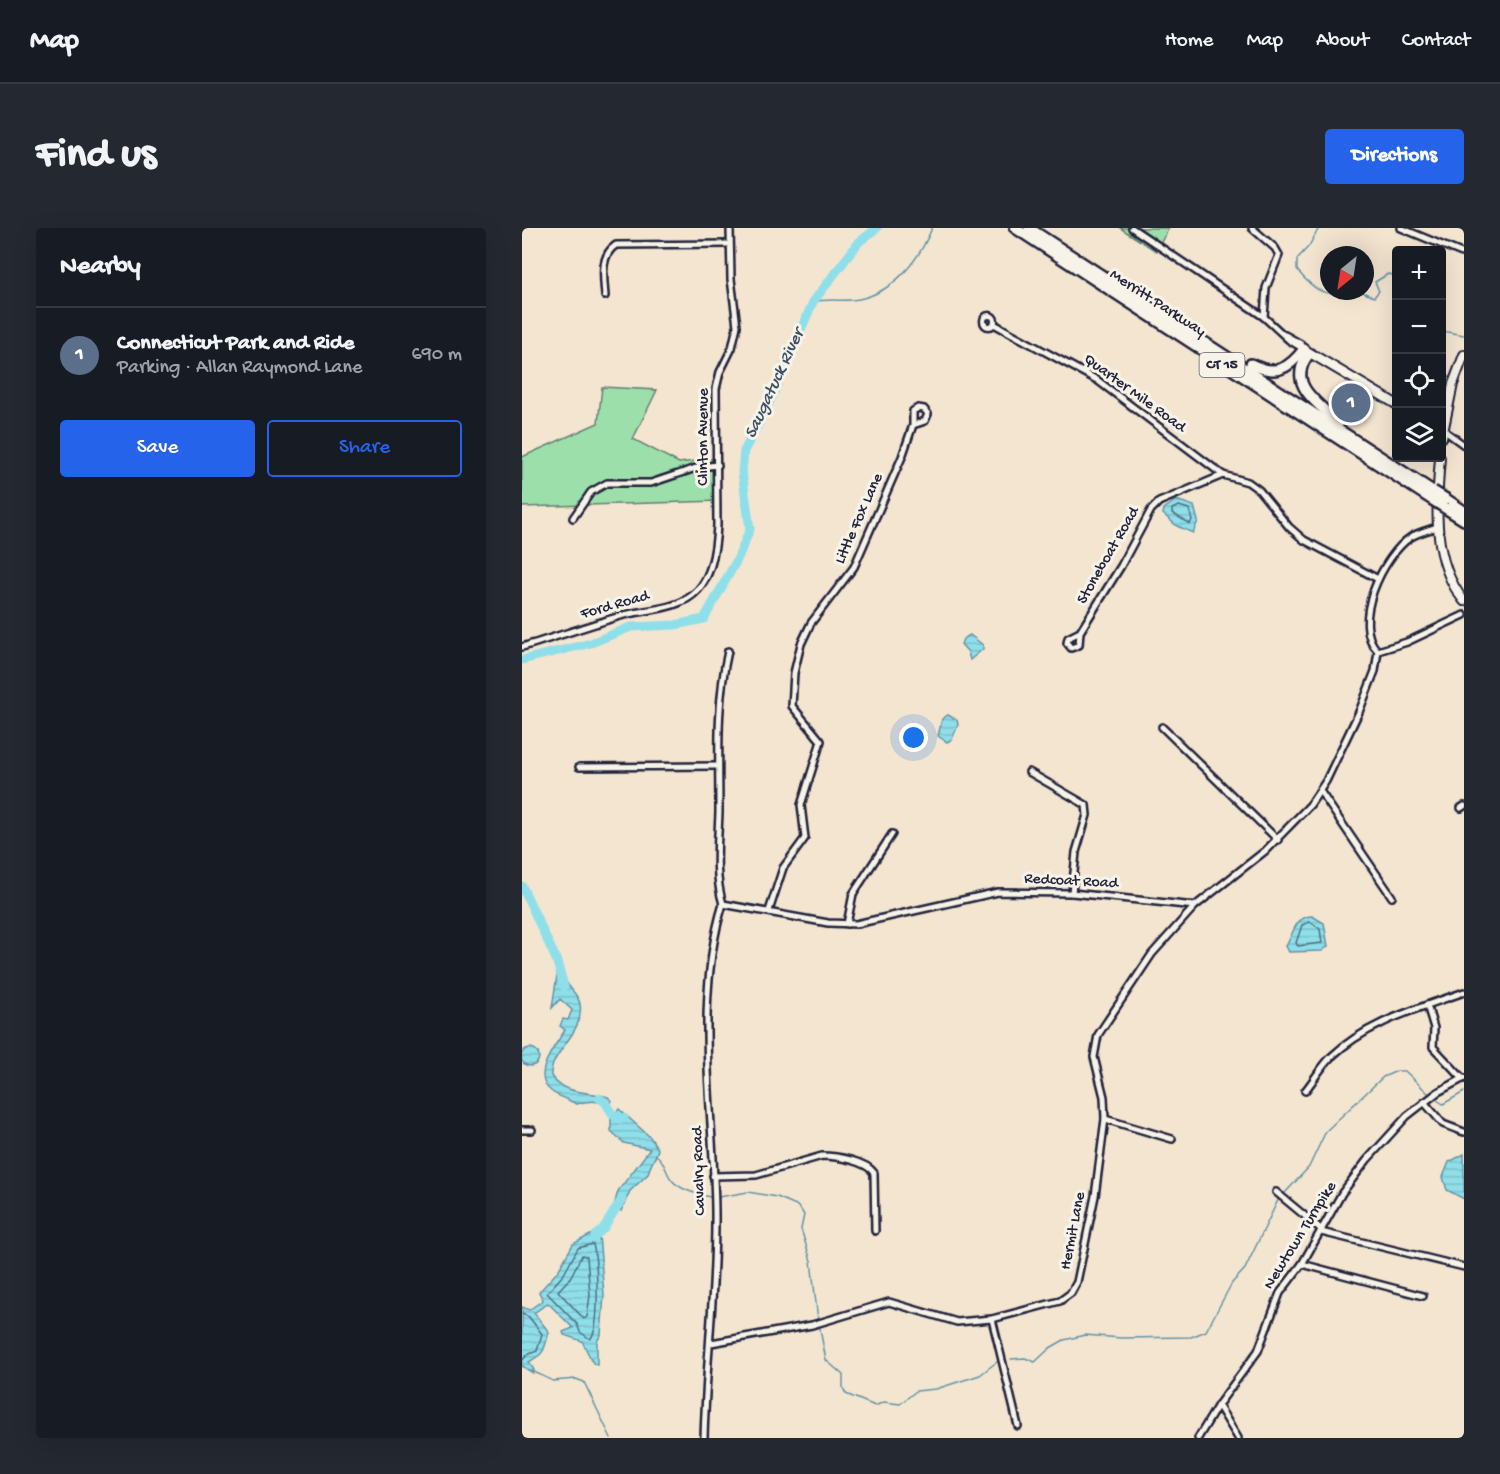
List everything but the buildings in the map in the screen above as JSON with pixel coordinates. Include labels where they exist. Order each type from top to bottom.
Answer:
[{"type":"highway","name":"Merritt Parkway","points":[[1015,228],[1432,495],[1464,511]]},
{"type":"highway","name":"Merritt Parkway","points":[[1029,228],[1379,454],[1432,495]]},
{"type":"highway","points":[[1163,313],[1239,359],[1271,372],[1289,366],[1307,351]]},
{"type":"highway","points":[[1307,351],[1299,370],[1300,380],[1305,390],[1343,426],[1379,454]]},
{"type":"highway","name":"Merritt Parkway","points":[[1445,503],[1464,520]]},
{"type":"main road","points":[[1307,351],[1392,402]]},
{"type":"main road","points":[[1446,413],[1453,384],[1464,355]]},
{"type":"main road","points":[[1440,462],[1437,527],[1448,572],[1464,602]]},
{"type":"street","name":"Clinton Avenue","points":[[706,578],[716,547],[717,385],[737,329],[729,244],[730,228]]},
{"type":"street","points":[[1132,228],[1264,317],[1307,351]]},
{"type":"street","points":[[1252,228],[1275,248],[1279,255],[1266,288],[1264,317]]},
{"type":"street","points":[[1401,228],[1464,254]]},
{"type":"street","points":[[605,296],[605,260],[608,251],[616,245],[729,244]]},
{"type":"street","name":"Quarter Mile Road","points":[[994,324],[1097,380],[1223,475]]},
{"type":"street","name":"Little Fox Lane","points":[[769,911],[783,868],[805,838],[801,805],[821,741],[797,716],[792,706],[792,691],[799,650],[811,623],[854,567],[913,425]]},
{"type":"street","points":[[1446,432],[1464,445]]},
{"type":"street","points":[[573,518],[591,492],[607,483],[651,483],[699,466],[718,465]]},
{"type":"street","points":[[1223,475],[1236,477],[1259,490],[1289,527],[1304,540],[1378,579]]},
{"type":"street","name":"Stoneboat Road","points":[[1080,632],[1122,566],[1151,510],[1160,502],[1223,475]]},
{"type":"street","points":[[1378,651],[1370,641],[1368,621],[1378,579],[1410,538],[1437,527]]},
{"type":"street","name":"Ford Road","points":[[522,647],[628,614],[677,603],[698,591],[706,578]]},
{"type":"street","points":[[1378,651],[1407,642],[1464,615]]},
{"type":"street","points":[[723,904],[719,892],[718,766],[723,680],[728,651]]},
{"type":"street","points":[[1195,906],[1278,840],[1320,791],[1366,696],[1378,651]]},
{"type":"street","points":[[1162,727],[1278,840]]},
{"type":"street","points":[[579,767],[718,766]]},
{"type":"street","points":[[1029,772],[1086,805],[1088,815],[1076,852],[1072,893]]},
{"type":"street","points":[[1320,791],[1392,897]]},
{"type":"street","points":[[847,924],[853,894],[892,834]]},
{"type":"street","name":"Redcoat Road","points":[[723,904],[847,924],[886,919],[998,892],[1072,893],[1195,906]]},
{"type":"street","name":"Cavalry Road","points":[[704,1438],[711,1343],[715,1210],[708,983],[714,935],[723,904]]},
{"type":"street","name":"Hermit Lane","points":[[711,1343],[812,1325],[889,1302],[957,1322],[992,1319],[1052,1305],[1066,1297],[1075,1287],[1095,1196],[1105,1119],[1104,1097],[1094,1057],[1098,1035],[1152,954],[1195,906]]},
{"type":"street","points":[[1305,1091],[1331,1057],[1355,1040],[1397,1015],[1464,992]]},
{"type":"street","points":[[1427,1005],[1434,1028],[1433,1047],[1463,1078]]},
{"type":"street","name":"Newtown Turnpike","points":[[1198,1438],[1218,1405],[1257,1351],[1280,1293],[1302,1264],[1342,1193],[1366,1160],[1407,1116],[1432,1096],[1463,1078]]},
{"type":"street","points":[[1424,1102],[1443,1124],[1464,1132]]},
{"type":"street","points":[[1105,1119],[1172,1138]]},
{"type":"street","points":[[522,1130],[532,1130]]},
{"type":"street","points":[[713,1176],[756,1175],[822,1156],[832,1156],[870,1167],[874,1173],[875,1231]]},
{"type":"street","points":[[1276,1192],[1321,1231],[1464,1268]]},
{"type":"street","points":[[1302,1264],[1423,1296]]},
{"type":"street","points":[[992,1319],[1018,1426]]},
{"type":"street","points":[[1218,1405],[1239,1438]]},
{"type":"green space","points":[[1120,228],[1169,228],[1156,251]]},
{"type":"green space","points":[[602,387],[657,390],[633,439],[679,463],[719,458],[719,501],[522,507],[522,457],[598,423]]},
{"type":"water","points":[[1176,500],[1194,506],[1198,521],[1193,533],[1177,526],[1163,514],[1164,509]]},
{"type":"water","points":[[970,635],[983,645],[983,649],[970,660],[968,652],[961,644],[963,639]]},
{"type":"water","points":[[948,715],[957,720],[958,725],[952,739],[947,742],[938,736],[942,719]]},
{"type":"water","points":[[1312,916],[1324,923],[1328,946],[1322,951],[1289,952],[1286,946],[1295,926],[1301,919]]},
{"type":"water","points":[[557,975],[564,976],[577,997],[580,1014],[572,1033],[555,1059],[551,1076],[556,1082],[570,1090],[608,1097],[612,1101],[610,1105],[593,1101],[577,1104],[560,1097],[545,1084],[543,1077],[547,1060],[565,1030],[560,1026],[563,1019],[568,1020],[572,1010],[560,999],[552,1008]]},
{"type":"water","points":[[530,1048],[536,1051],[539,1057],[536,1063],[530,1066],[524,1063],[521,1057],[524,1051]]},
{"type":"water","points":[[619,1109],[650,1137],[658,1149],[648,1174],[630,1191],[621,1211],[614,1206],[618,1191],[650,1149],[624,1143],[611,1131],[611,1118]]},
{"type":"water","points":[[1464,1154],[1464,1199],[1447,1190],[1443,1177],[1449,1162]]},
{"type":"water","points":[[592,1234],[599,1235],[604,1295],[601,1335],[597,1341],[597,1365],[593,1363],[582,1341],[564,1335],[563,1332],[573,1328],[548,1303],[534,1313],[549,1332],[543,1351],[529,1362],[534,1370],[533,1373],[522,1366],[522,1307],[529,1310],[543,1300],[539,1292],[558,1271],[573,1244]]},
{"type":"waterway","name":"Saugatuck River","points":[[522,660],[591,643],[631,627],[675,625],[704,619],[738,558],[750,529],[742,472],[744,451],[767,408],[813,302],[859,242],[877,228]]},
{"type":"waterway","points":[[813,302],[859,299],[883,289],[904,273],[920,252],[932,228]]},
{"type":"waterway","points":[[1319,228],[1309,246],[1297,259],[1297,270],[1310,284],[1320,290]]},
{"type":"waterway","points":[[1374,297],[1379,291],[1375,282],[1388,274],[1392,275]]},
{"type":"waterway","points":[[1446,332],[1464,335]]},
{"type":"waterway","points":[[522,886],[556,959],[564,986]]},
{"type":"waterway","points":[[1284,1194],[1309,1167],[1326,1131],[1383,1077],[1397,1071],[1405,1071],[1430,1095]]},
{"type":"waterway","points":[[1434,1098],[1443,1104],[1464,1092]]},
{"type":"waterway","points":[[599,1098],[605,1102],[613,1115],[624,1118]]},
{"type":"waterway","points":[[656,1155],[674,1183],[689,1191],[710,1197]]},
{"type":"waterway","points":[[719,1197],[748,1192],[777,1197],[796,1205],[801,1210],[804,1215],[801,1229],[811,1261],[818,1320]]},
{"type":"waterway","points":[[1011,1359],[1025,1358],[1035,1362],[1050,1348],[1064,1340],[1085,1335],[1121,1338],[1191,1337],[1206,1331],[1232,1283],[1245,1269],[1279,1198]]},
{"type":"waterway","points":[[595,1236],[603,1229],[622,1199]]},
{"type":"waterway","points":[[819,1324],[826,1360],[843,1375],[843,1388],[846,1394],[875,1406],[884,1402],[900,1404],[916,1391],[936,1389],[980,1375],[998,1361]]},
{"type":"waterway","points":[[532,1371],[553,1381],[576,1379],[584,1382],[611,1438]]},
{"type":"place","name":"Connecticut Park and Ride","points":[[1351,403]]}]
